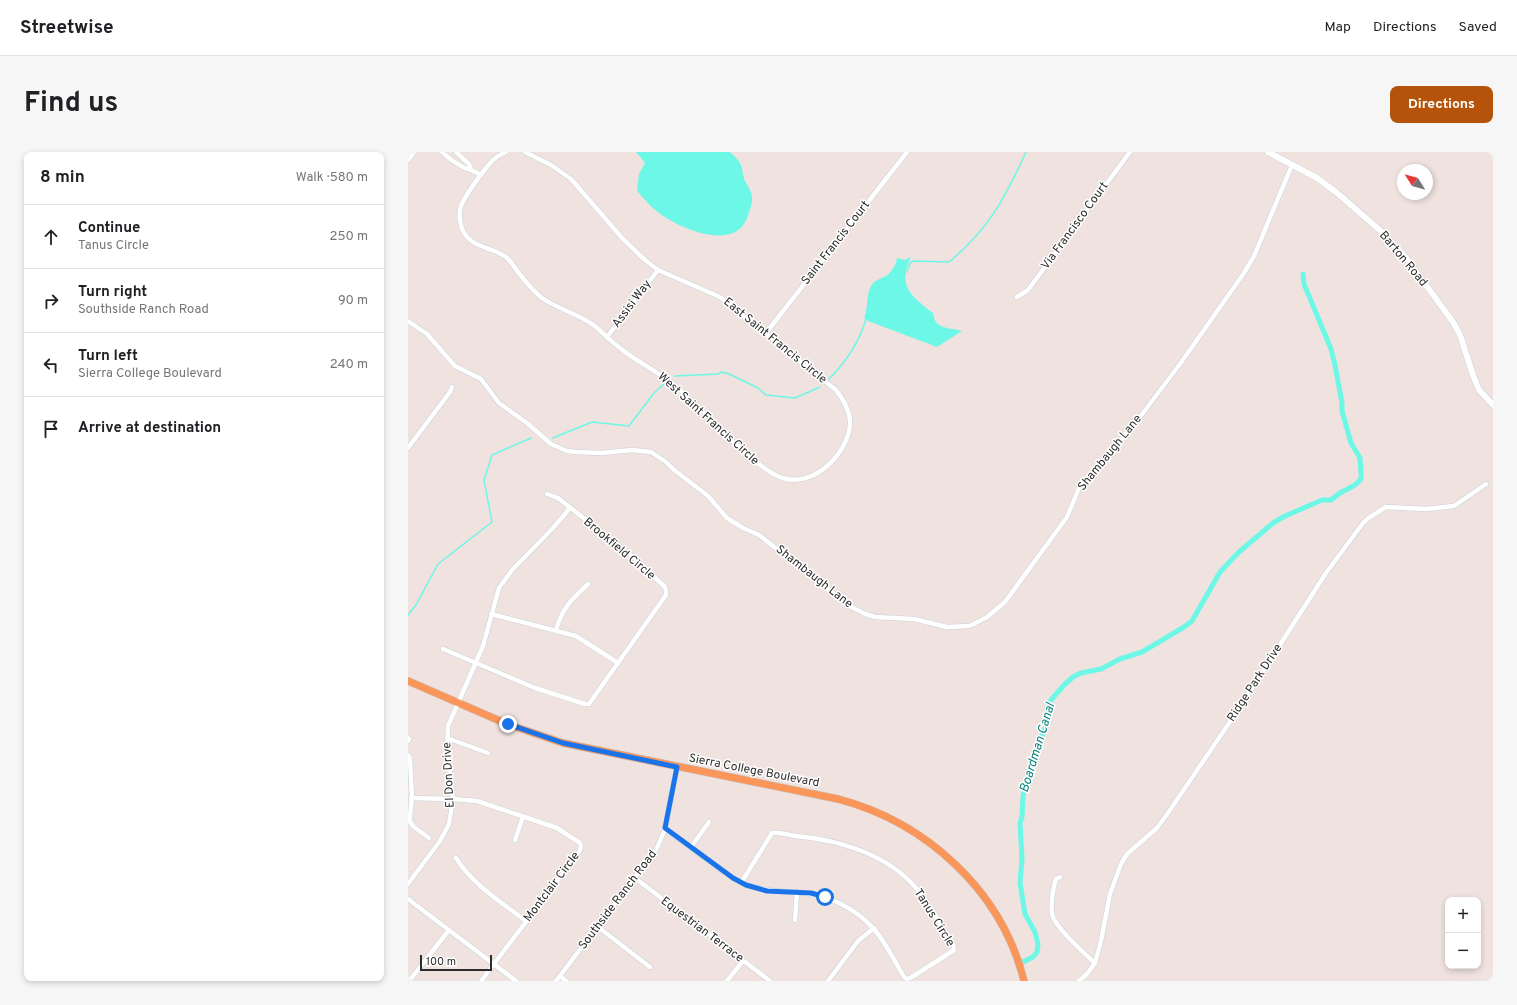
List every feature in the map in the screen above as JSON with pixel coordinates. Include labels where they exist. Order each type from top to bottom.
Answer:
[{"type":"main road","name":"Sierra College Boulevard","points":[[408,681],[526,731],[563,743],[848,802],[885,816],[913,831],[947,857],[976,886],[993,910],[1004,930],[1018,961],[1024,981]]},
{"type":"street","points":[[408,159],[413,152]]},
{"type":"street","points":[[443,152],[452,160],[481,175],[493,160],[506,152]]},
{"type":"street","points":[[452,160],[456,152],[469,164],[471,169]]},
{"type":"street","name":"East Saint Francis Circle","points":[[525,152],[551,165],[571,178],[623,239],[658,270],[720,297],[836,390],[842,399],[851,424],[847,438],[837,455]]},
{"type":"street","name":"Saint Francis Court","points":[[766,334],[907,152]]},
{"type":"street","name":"Via Francisco Court","points":[[1017,297],[1028,290],[1130,152]]},
{"type":"street","name":"Barton Road","points":[[1268,152],[1317,178],[1357,209],[1382,232],[1406,258],[1453,322],[1460,335],[1473,376],[1480,390],[1493,405]]},
{"type":"street","name":"Shambaugh Lane","points":[[408,321],[427,334],[455,366],[481,379],[499,403],[527,422],[551,444],[567,450],[588,452],[612,453],[632,450],[651,452],[666,462],[672,469],[708,496],[727,518],[743,528],[759,535],[856,610],[875,616],[914,619],[947,627],[969,626],[987,617],[1005,602],[1067,517],[1079,488],[1090,478],[1140,417],[1180,364],[1254,256],[1292,164]]},
{"type":"street","name":"West Saint Francis Circle","points":[[481,175],[460,208],[460,220],[463,230],[468,238],[477,244],[506,257],[541,296],[550,303],[587,320],[620,349],[674,385],[741,450],[770,472],[789,479],[807,478],[817,474],[828,466],[837,455]]},
{"type":"street","name":"Assisi Way","points":[[607,337],[658,270]]},
{"type":"street","points":[[408,448],[450,392],[452,387]]},
{"type":"street","name":"Ridge Park Drive","points":[[1079,981],[1087,974],[1095,963],[1110,894],[1121,864],[1127,854],[1157,828],[1326,573],[1363,523],[1386,506],[1426,509],[1454,506],[1486,484]]},
{"type":"street","name":"Brookfield Circle","points":[[475,663],[535,688],[589,704],[666,595],[665,587],[636,560],[554,496],[547,494]]},
{"type":"street","points":[[458,702],[483,646],[496,595],[507,577],[570,508]]},
{"type":"street","points":[[556,630],[564,608],[588,584]]},
{"type":"street","points":[[491,614],[570,634],[583,640],[618,663]]},
{"type":"street","points":[[443,649],[475,663]]},
{"type":"street","name":"El Don Drive","points":[[408,884],[443,835],[450,817],[453,798],[447,756],[447,738],[450,720],[458,702]]},
{"type":"street","points":[[408,738],[410,739],[408,741]]},
{"type":"street","points":[[447,738],[488,754]]},
{"type":"street","points":[[408,755],[410,759],[411,798],[409,823],[429,838]]},
{"type":"street","name":"Southside Ranch Road","points":[[556,981],[657,848],[665,828],[677,767]]},
{"type":"street","name":"Montclair Circle","points":[[411,798],[453,798],[477,801],[561,831],[580,843],[581,847],[579,852],[481,981]]},
{"type":"street","points":[[515,840],[523,817]]},
{"type":"street","points":[[691,847],[709,822]]},
{"type":"street","name":"Tanus Circle","points":[[665,828],[741,883],[762,890],[818,895],[857,912],[874,928],[906,979],[912,977],[954,950],[953,944],[931,909],[909,881],[884,862],[835,842],[817,838],[772,833],[741,883]]},
{"type":"street","points":[[456,858],[473,880],[526,921]]},
{"type":"street","points":[[1060,876],[1056,879],[1053,894],[1052,912],[1054,919],[1062,930],[1095,963]]},
{"type":"street","name":"Equestrian Terrace","points":[[635,878],[770,981]]},
{"type":"street","points":[[795,920],[797,892]]},
{"type":"street","points":[[408,899],[516,981]]},
{"type":"street","points":[[598,927],[650,967]]},
{"type":"street","points":[[828,981],[858,941],[874,928]]},
{"type":"street","points":[[409,981],[448,930]]},
{"type":"street","points":[[727,981],[743,960]]},
{"type":"street","points":[[560,976],[566,981]]},
{"type":"water","points":[[636,152],[730,152],[741,165],[744,179],[750,190],[752,198],[750,210],[742,227],[731,233],[719,235],[704,234],[663,216],[637,191],[639,174],[645,163]]},
{"type":"water","points":[[911,257],[905,276],[908,290],[918,301],[933,313],[936,322],[939,325],[962,331],[937,347],[868,321],[864,318],[869,290],[874,282],[890,273],[897,258],[905,260]]},
{"type":"waterway","points":[[907,272],[910,263],[914,261],[949,262],[963,250],[995,212],[1011,184],[1026,152]]},
{"type":"waterway","name":"Boardman Canal","points":[[1023,962],[1033,957],[1037,952],[1038,944],[1035,932],[1025,914],[1020,883],[1022,859],[1020,823],[1022,817],[1023,796],[1030,766],[1048,721],[1047,708],[1051,700],[1073,677],[1081,673],[1101,669],[1120,659],[1142,652],[1184,627],[1192,621],[1220,572],[1239,552],[1273,523],[1285,516],[1322,500],[1331,500],[1355,485],[1361,479],[1360,458],[1351,443],[1342,411],[1342,403],[1331,349],[1304,284],[1303,274]]},
{"type":"waterway","points":[[829,379],[841,366],[856,344],[866,319]]},
{"type":"waterway","points":[[675,376],[718,374],[722,372],[758,388],[766,395],[795,398],[820,387]]},
{"type":"waterway","points":[[553,438],[592,422],[629,426],[654,393],[664,384]]},
{"type":"waterway","points":[[408,615],[416,605],[438,564],[492,522],[484,480],[492,455],[531,438]]},
{"type":"route","points":[[508,724],[563,743],[677,767],[665,828],[741,883],[756,889],[767,891],[811,893],[825,897]]}]
